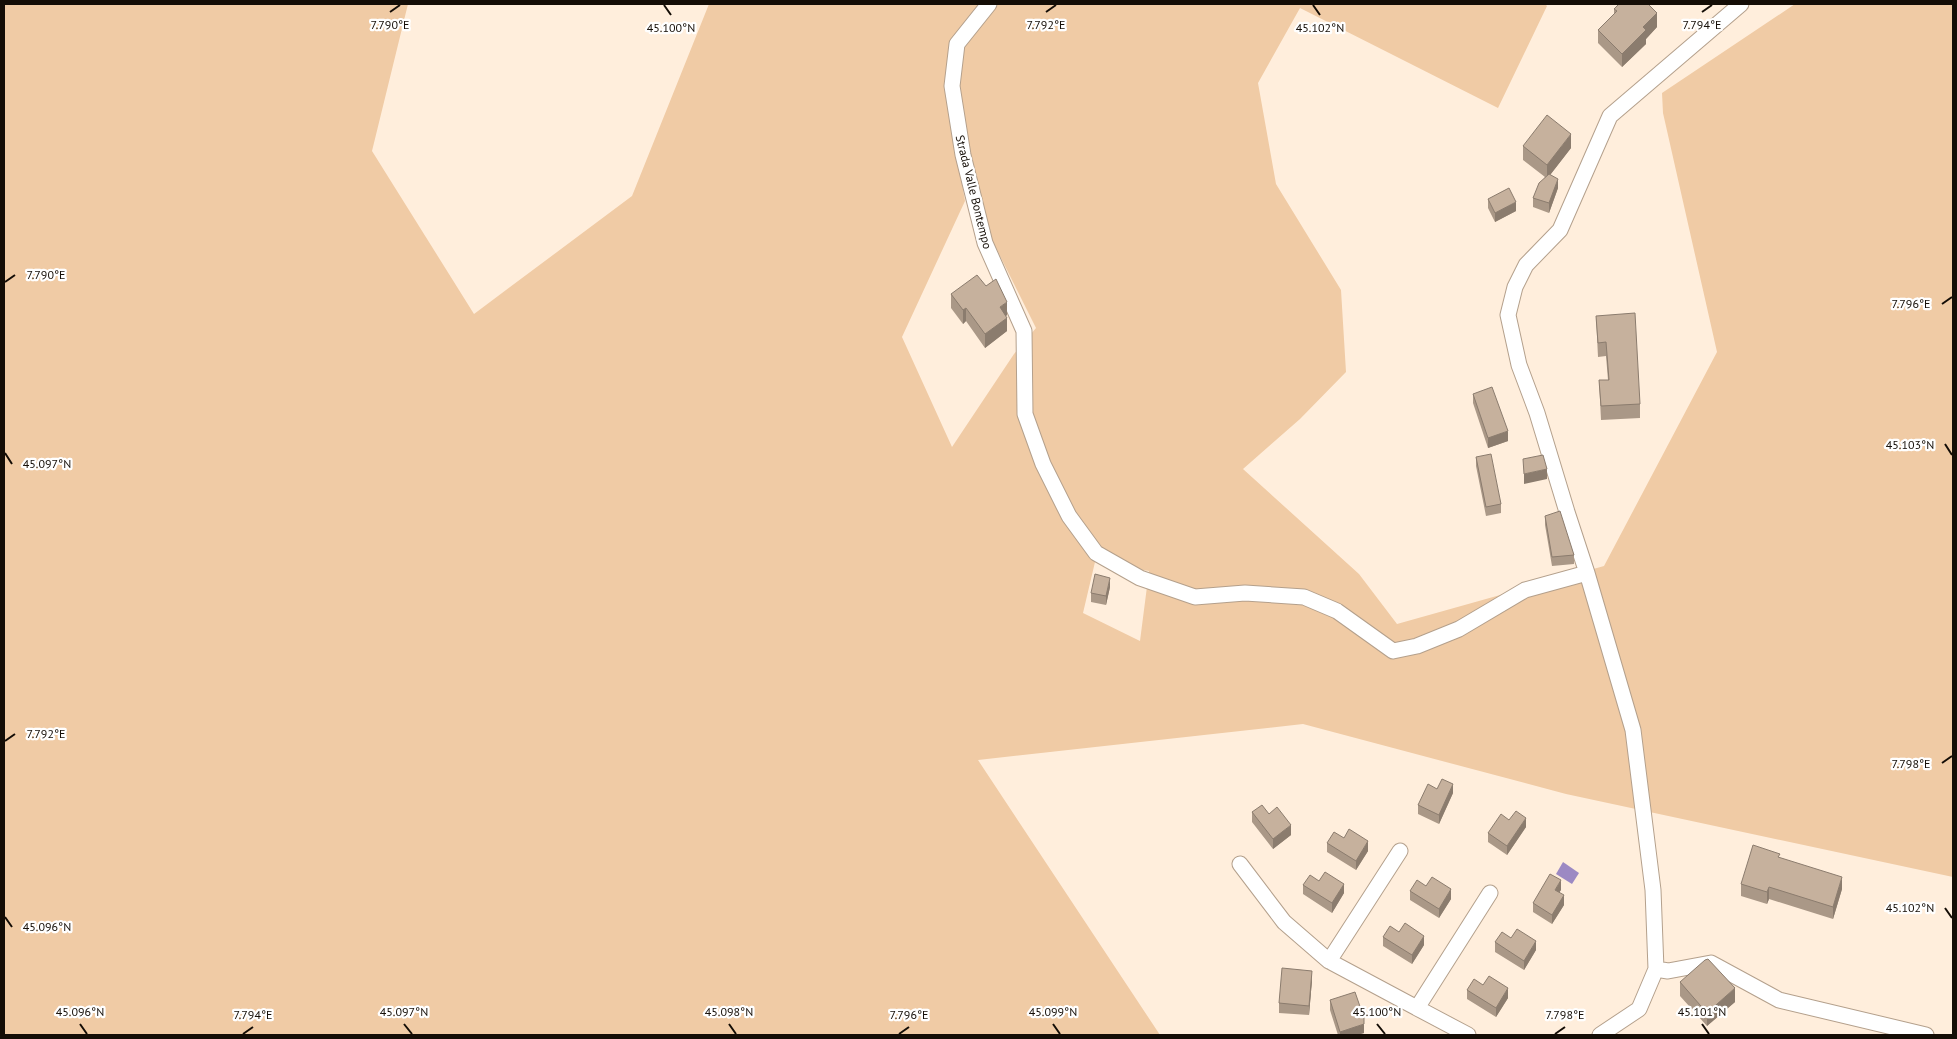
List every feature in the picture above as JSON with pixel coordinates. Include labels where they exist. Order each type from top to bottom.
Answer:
[{"type":"street","name":"Strada Valle Bontempo","points":[[989,4],[957,44],[952,86],[963,155],[986,243],[1024,331],[1025,414],[1047,473],[1069,516],[1096,553],[1140,578],[1195,597],[1245,593],[1304,597],[1337,611],[1393,651],[1417,646],[1459,629],[1525,590],[1587,573]]},
{"type":"street","points":[[1600,1035],[1639,1009],[1656,969],[1654,890],[1633,730],[1587,573],[1519,365],[1508,315],[1515,287],[1526,265],[1560,230],[1610,116],[1741,4]]},
{"type":"street","points":[[1329,961],[1400,851]]},
{"type":"street","points":[[1240,864],[1284,922],[1329,961],[1468,1035]]},
{"type":"street","points":[[1417,1008],[1490,893]]},
{"type":"street","points":[[1656,969],[1668,971],[1711,963],[1779,1000],[1926,1035]]},
{"type":"shaded area","points":[[4,4],[408,4],[372,151],[474,314],[632,196],[709,4],[1545,4],[1547,6],[1498,108],[1300,8],[1258,83],[1276,184],[1341,290],[1346,372],[1300,419],[1243,469],[1359,574],[1397,624],[1604,566],[1717,352],[1663,113],[1662,93],[1795,4],[1953,4],[1953,877],[1566,794],[1303,724],[978,760],[1160,1035],[4,1035]],"holes":[[[945,83],[992,240],[1036,328],[1014,354],[952,447],[902,337],[965,201]],[[1095,562],[1149,571],[1140,641],[1083,613]]]},
{"type":"shaded area","points":[[1563,862],[1579,873],[1572,884],[1556,874]]},
{"type":"building","points":[[1619,4],[1648,4],[1657,13],[1643,27],[1646,30],[1622,54],[1598,30],[1617,11],[1614,9]]},
{"type":"building","points":[[1547,115],[1571,134],[1547,165],[1523,146]]},
{"type":"building","points":[[1549,174],[1558,179],[1549,203],[1533,198],[1539,183]]},
{"type":"building","points":[[1509,188],[1516,202],[1495,213],[1488,199]]},
{"type":"building","points":[[977,275],[986,286],[996,279],[1007,302],[1000,307],[1007,318],[985,334],[966,308],[963,310],[951,294]]},
{"type":"building","points":[[1635,313],[1640,404],[1601,406],[1599,380],[1609,380],[1606,342],[1598,343],[1596,316]]},
{"type":"building","points":[[1492,387],[1508,431],[1488,438],[1473,394]]},
{"type":"building","points":[[1491,454],[1501,504],[1486,507],[1476,457]]},
{"type":"building","points":[[1543,455],[1547,469],[1524,474],[1523,459]]},
{"type":"building","points":[[1560,511],[1574,555],[1552,557],[1545,516]]},
{"type":"building","points":[[1095,574],[1110,578],[1106,596],[1091,593]]},
{"type":"building","points":[[1442,779],[1453,784],[1439,815],[1418,805],[1428,784],[1437,789]]},
{"type":"building","points":[[1262,805],[1269,814],[1277,807],[1291,825],[1273,839],[1252,812]]},
{"type":"building","points":[[1516,811],[1526,818],[1507,846],[1488,833],[1501,814],[1509,820]]},
{"type":"building","points":[[1349,829],[1368,841],[1356,861],[1327,843],[1334,832],[1344,838]]},
{"type":"building","points":[[1753,845],[1780,854],[1778,857],[1842,877],[1833,907],[1769,887],[1767,892],[1741,884]]},
{"type":"building","points":[[1325,872],[1344,884],[1332,903],[1303,885],[1310,875],[1319,881]]},
{"type":"building","points":[[1550,874],[1561,880],[1555,890],[1564,895],[1552,915],[1533,903]]},
{"type":"building","points":[[1432,877],[1451,889],[1439,909],[1410,891],[1417,880],[1426,886]]},
{"type":"building","points":[[1405,923],[1424,936],[1412,955],[1383,937],[1390,926],[1399,932]]},
{"type":"building","points":[[1517,929],[1536,941],[1524,961],[1495,942],[1502,932],[1511,938]]},
{"type":"building","points":[[1708,959],[1735,988],[1707,1013],[1680,982]]},
{"type":"building","points":[[1282,968],[1312,971],[1309,1006],[1279,1003]]},
{"type":"building","points":[[1489,976],[1508,988],[1496,1008],[1467,990],[1474,979],[1483,985]]},
{"type":"building","points":[[1355,992],[1364,1018],[1364,1024],[1340,1032],[1330,1000]]}]
